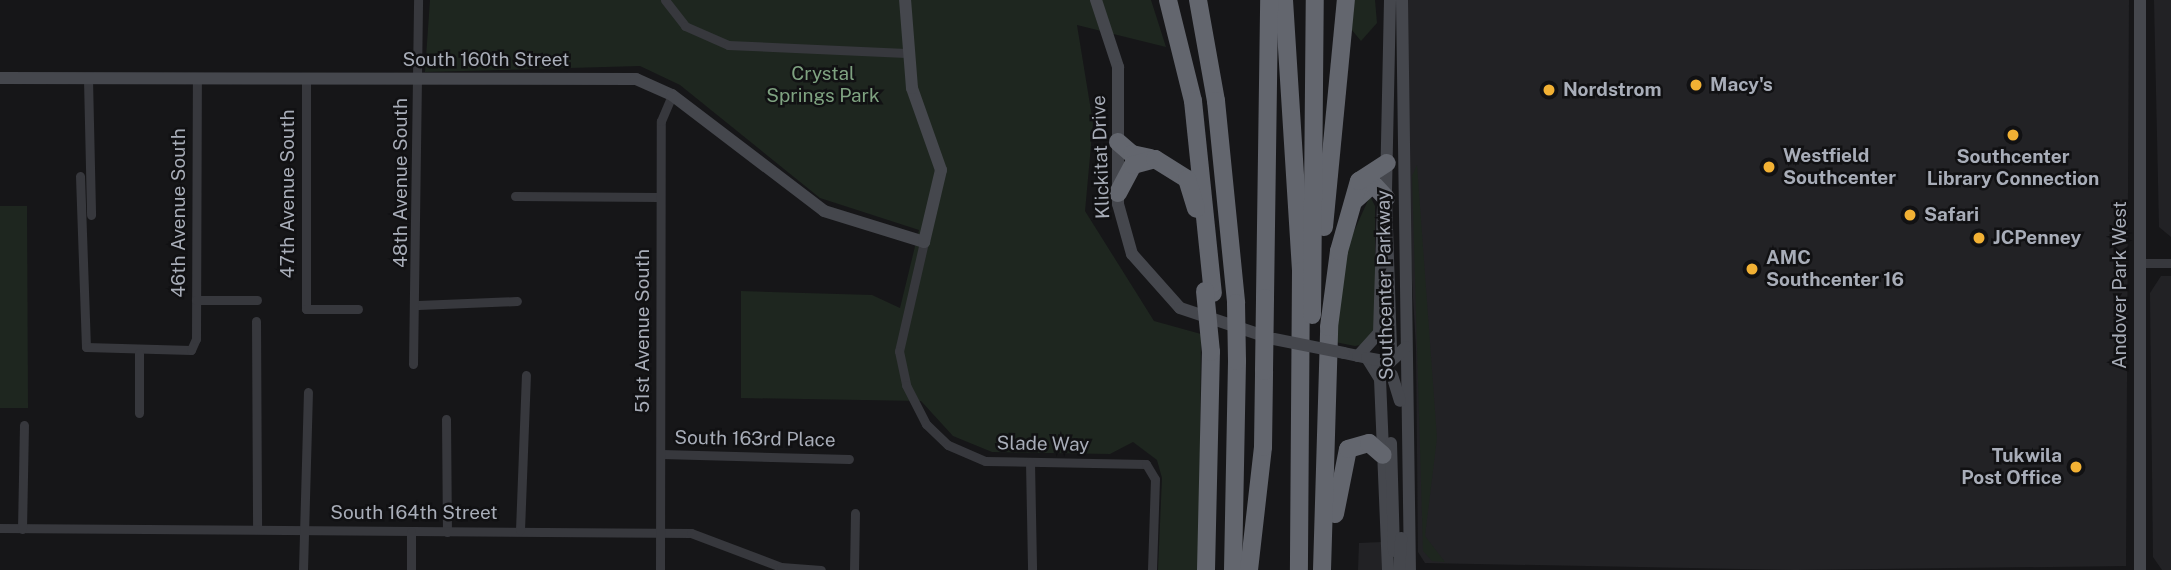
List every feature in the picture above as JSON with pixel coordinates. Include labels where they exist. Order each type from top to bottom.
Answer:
[{"type":"highway","points":[[1168,0],[1193,101],[1209,292],[1211,352],[1206,570]]},
{"type":"highway","points":[[1198,0],[1218,115],[1236,303],[1233,570]]},
{"type":"highway","points":[[1249,570],[1263,447],[1269,0]]},
{"type":"highway","points":[[1284,0],[1301,271],[1299,570]]},
{"type":"highway","points":[[1299,538],[1313,289],[1315,0]]},
{"type":"highway","points":[[1313,289],[1335,125],[1343,0]]},
{"type":"highway","points":[[1118,142],[1132,154],[1155,159],[1181,172],[1194,193],[1209,292]]},
{"type":"highway","points":[[1118,193],[1133,165],[1155,159]]},
{"type":"highway","points":[[1322,570],[1329,327],[1339,251],[1365,173],[1387,163]]},
{"type":"highway","points":[[1353,203],[1368,185],[1386,198]]},
{"type":"highway","points":[[1329,570],[1343,455],[1364,443],[1383,455]]},
{"type":"main road","points":[[905,0],[906,53],[941,170],[924,242]]},
{"type":"main road","name":"Klickitat Drive","points":[[1096,0],[1116,54],[1118,193],[1132,254],[1167,299],[1193,316],[1274,339],[1363,357],[1390,362],[1406,347]]},
{"type":"main road","name":"Southcenter Parkway","points":[[1390,0],[1386,198],[1391,352]]},
{"type":"main road","name":"Southcenter Parkway","points":[[1402,0],[1409,570]]},
{"type":"main road","name":"Andover Park West","points":[[2140,0],[2140,570]]},
{"type":"main road","name":"South 160th Street","points":[[0,78],[627,78],[672,95],[824,211],[924,242]]},
{"type":"main road","points":[[1363,357],[1379,333],[1386,198]]},
{"type":"main road","points":[[1363,357],[1406,385]]},
{"type":"main road","points":[[1363,357],[1380,379],[1389,570]]},
{"type":"main road","points":[[1392,374],[1400,397],[1398,570]]},
{"type":"main road","name":"Southcenter Parkway","points":[[1392,390],[1394,552],[1398,570]]},
{"type":"main road","name":"Southcenter Parkway","points":[[1389,570],[1394,552]]},
{"type":"street","name":"48th Avenue South","points":[[413,364],[418,305],[418,0]]},
{"type":"street","points":[[665,0],[685,26],[728,46],[906,53]]},
{"type":"street","points":[[88,79],[91,215]]},
{"type":"street","name":"47th Avenue South","points":[[306,79],[306,309],[358,309]]},
{"type":"street","name":"46th Avenue South","points":[[139,353],[195,346],[197,80]]},
{"type":"street","name":"51st Avenue South","points":[[660,570],[659,197],[662,108],[672,95]]},
{"type":"street","points":[[80,176],[88,349],[139,353],[139,413]]},
{"type":"street","points":[[514,196],[659,197]]},
{"type":"street","name":"Slade Way","points":[[924,242],[900,351],[912,400],[935,435],[966,455],[1030,462],[1150,467],[1152,570]]},
{"type":"street","points":[[2140,263],[2171,263]]},
{"type":"street","points":[[197,300],[257,300]]},
{"type":"street","points":[[418,305],[517,301]]},
{"type":"street","points":[[256,321],[257,529]]},
{"type":"street","points":[[520,530],[526,375]]},
{"type":"street","points":[[303,570],[308,392]]},
{"type":"street","points":[[446,419],[447,532]]},
{"type":"street","points":[[22,528],[24,425]]},
{"type":"street","name":"South 163rd Place","points":[[661,454],[849,459]]},
{"type":"street","points":[[1030,462],[1032,570]]},
{"type":"street","points":[[854,570],[855,513]]},
{"type":"street","name":"South 164th Street","points":[[0,528],[411,532],[660,531],[702,534],[780,567],[821,570]]},
{"type":"street","points":[[411,532],[411,570]]},
{"type":"shaded area","name":"Westfield Southcenter","points":[[1408,0],[2129,0],[2126,566],[1796,570],[1425,563],[1418,552],[1416,348],[1406,180]]},
{"type":"shaded area","points":[[2154,0],[2171,0],[2171,237],[2159,227]]},
{"type":"shaded area","points":[[2161,276],[2171,276],[2171,570],[2162,570],[2153,557],[2150,293]]},
{"type":"shaded area","points":[[1382,542],[1382,570],[1358,570],[1359,543]]},
{"type":"green space","name":"Crystal Springs Park","points":[[430,0],[1151,0],[1166,47],[1077,25],[1093,123],[1085,211],[1154,321],[1201,334],[1199,570],[1158,570],[1162,478],[1157,460],[1133,442],[1110,454],[992,452],[953,436],[921,401],[741,398],[741,291],[872,295],[900,308],[919,230],[820,198],[680,85],[640,66],[425,72]]},
{"type":"green space","points":[[1353,0],[1375,0],[1377,23],[1361,41],[1351,29]]},
{"type":"green space","points":[[1417,165],[1437,438],[1425,536],[1445,562],[1432,561],[1423,551],[1412,176]]},
{"type":"green space","points":[[1370,196],[1375,206],[1375,329],[1366,344],[1355,346],[1335,342],[1337,310],[1349,242]]},
{"type":"green space","points":[[0,206],[27,206],[28,408],[0,408]]},
{"type":"place","name":"Macy's","points":[[1696,85]]},
{"type":"place","name":"Nordstrom","points":[[1549,90]]},
{"type":"place","name":"Southcenter Library Connection","points":[[2013,135]]},
{"type":"place","name":"Westfield Southcenter","points":[[1769,167]]},
{"type":"place","name":"Safari","points":[[1910,215]]},
{"type":"place","name":"JCPenney","points":[[1979,238]]},
{"type":"place","name":"AMC Southcenter 16","points":[[1752,269]]},
{"type":"place","name":"Tukwila Post Office","points":[[2076,467]]}]
